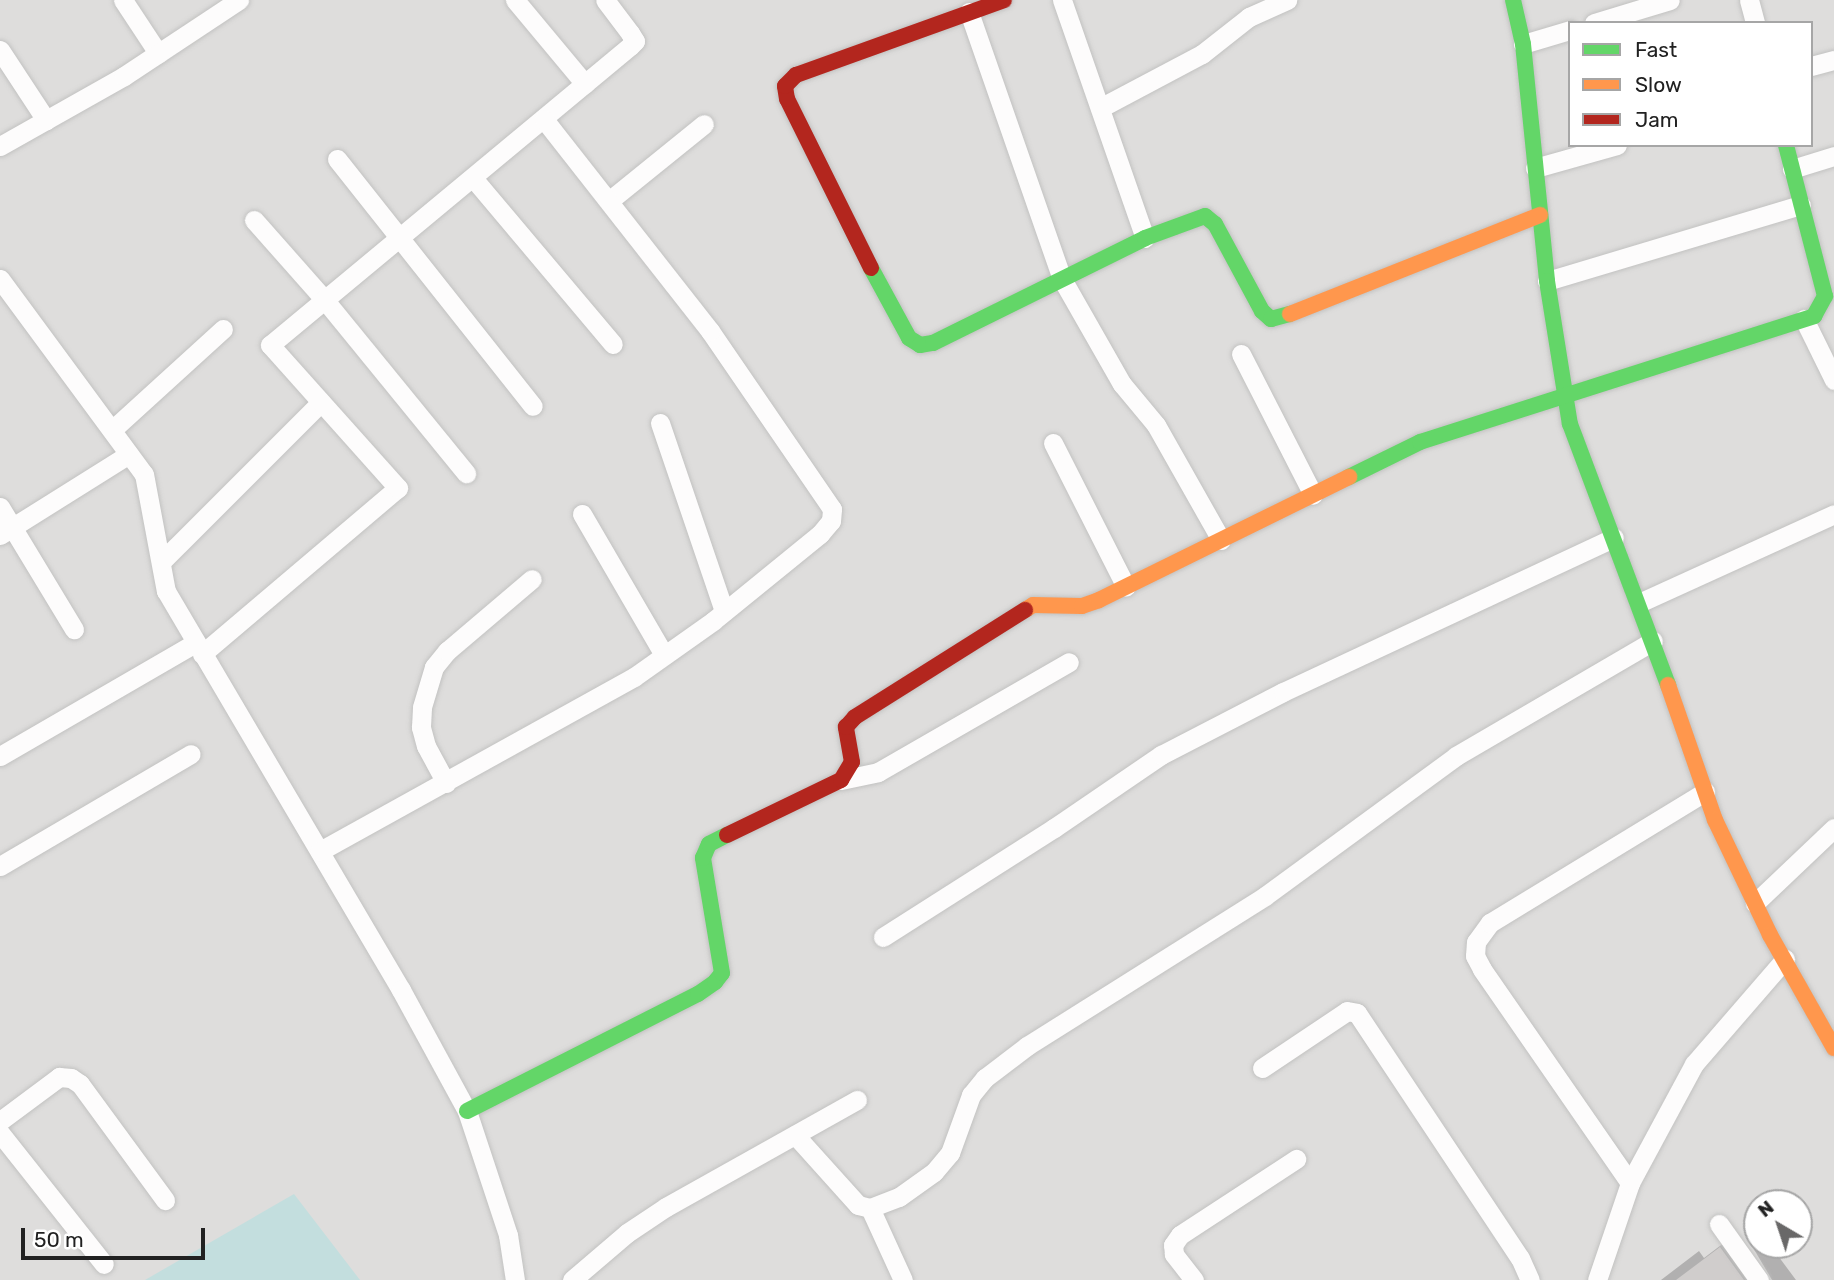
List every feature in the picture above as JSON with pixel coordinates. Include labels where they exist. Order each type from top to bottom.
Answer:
[{"type":"street","points":[[123,0],[158,53]]},
{"type":"street","points":[[0,146],[124,76],[239,0]]},
{"type":"street","points":[[515,0],[585,84]]},
{"type":"street","points":[[0,756],[198,649],[398,488],[270,345],[635,41],[606,0]]},
{"type":"street","points":[[1004,0],[796,75],[785,86],[787,99],[909,338],[920,345],[933,343],[1145,238],[1196,217],[1205,216],[1215,224],[1262,312],[1271,319],[1283,317],[1540,215]]},
{"type":"street","points":[[1062,0],[1145,238]]},
{"type":"street","points":[[1100,108],[1202,54],[1249,17],[1287,0]]},
{"type":"street","points":[[1513,0],[1522,44],[1547,281],[1570,424],[1653,641],[1715,820],[1784,959],[1834,1048]]},
{"type":"street","points":[[1601,21],[1670,0]]},
{"type":"street","points":[[1749,0],[1754,21]]},
{"type":"street","points":[[969,12],[1062,279],[1122,384],[1156,425],[1221,540]]},
{"type":"street","points":[[1522,44],[1568,31]]},
{"type":"street","points":[[0,50],[46,120]]},
{"type":"street","points":[[1813,65],[1834,60]]},
{"type":"street","points":[[320,850],[446,783],[634,677],[724,611],[820,534],[831,521],[832,509],[710,331],[544,118]]},
{"type":"street","points":[[609,201],[704,124]]},
{"type":"street","points":[[1535,167],[1610,147]]},
{"type":"street","points":[[841,780],[852,762],[846,727],[855,717],[1033,605],[1082,606],[1126,587],[1420,442],[1814,316],[1825,296],[1826,265],[1801,205],[1786,147]]},
{"type":"street","points":[[1792,169],[1834,156]]},
{"type":"street","points":[[337,159],[533,406]]},
{"type":"street","points":[[472,178],[613,344]]},
{"type":"street","points":[[1547,281],[1801,205]]},
{"type":"street","points":[[254,220],[324,299],[466,473]]},
{"type":"street","points":[[0,279],[7,302],[112,430],[144,474],[166,591],[198,649],[320,850],[467,1111],[508,1235],[515,1280]]},
{"type":"street","points":[[1804,320],[1834,380]]},
{"type":"street","points":[[112,430],[223,329]]},
{"type":"street","points":[[1241,354],[1313,495]]},
{"type":"street","points":[[161,562],[321,402]]},
{"type":"street","points":[[660,423],[724,611]]},
{"type":"street","points":[[1053,443],[1126,587]]},
{"type":"street","points":[[6,531],[129,454]]},
{"type":"street","points":[[0,507],[6,531],[74,629]]},
{"type":"street","points":[[582,514],[664,655]]},
{"type":"street","points":[[1639,603],[1834,514]]},
{"type":"street","points":[[883,937],[1054,828],[1161,755],[1283,692],[1614,538]]},
{"type":"street","points":[[446,783],[426,746],[421,727],[422,707],[434,667],[447,651],[532,579]]},
{"type":"street","points":[[795,1135],[858,1205],[870,1208],[899,1197],[934,1172],[950,1153],[971,1095],[985,1078],[1027,1046],[1265,896],[1456,756],[1653,641]]},
{"type":"street","points":[[467,1111],[698,994],[715,982],[722,973],[703,858],[709,844],[841,780],[878,772],[1069,662]]},
{"type":"street","points":[[0,866],[191,754]]},
{"type":"street","points":[[1630,1182],[1482,969],[1475,956],[1476,942],[1490,923],[1705,792]]},
{"type":"street","points":[[1755,903],[1834,828]]},
{"type":"street","points":[[1597,1280],[1630,1182],[1694,1064],[1784,959]]},
{"type":"street","points":[[1262,1068],[1347,1011],[1357,1013],[1520,1258],[1530,1280]]},
{"type":"street","points":[[0,1121],[59,1077],[71,1078],[80,1084],[165,1200]]},
{"type":"street","points":[[572,1280],[627,1233],[666,1207],[858,1100]]},
{"type":"street","points":[[0,1133],[104,1264]]},
{"type":"street","points":[[1194,1280],[1174,1254],[1173,1245],[1180,1236],[1296,1159]]},
{"type":"street","points":[[870,1208],[903,1280]]},
{"type":"street","points":[[1719,1224],[1759,1280]]},
{"type":"shaded area","points":[[0,0],[1834,0],[1834,1280],[0,1280]]},
{"type":"water","points":[[294,1194],[360,1280],[145,1280]]},
{"type":"building","points":[[1720,1247],[1744,1280],[1676,1280]]},
{"type":"traffic: fast","points":[[1513,0],[1523,44],[1547,281],[1570,424],[1668,685]]},
{"type":"traffic: fast","points":[[1349,477],[1420,442],[1814,316],[1825,296],[1787,147]]},
{"type":"traffic: fast","points":[[871,268],[909,338],[920,345],[933,343],[1145,238],[1205,216],[1215,224],[1262,311],[1271,319],[1290,314]]},
{"type":"traffic: fast","points":[[467,1111],[698,994],[715,982],[722,973],[703,858],[709,844],[727,835]]},
{"type":"traffic: slow","points":[[1290,314],[1540,215]]},
{"type":"traffic: slow","points":[[1025,610],[1033,605],[1082,606],[1099,600],[1349,477]]},
{"type":"traffic: slow","points":[[1668,685],[1715,820],[1770,935],[1834,1048]]},
{"type":"traffic: jam","points":[[871,268],[787,99],[785,86],[796,75],[1004,0]]},
{"type":"traffic: jam","points":[[727,835],[841,780],[852,762],[846,727],[855,717],[1025,610]]}]
